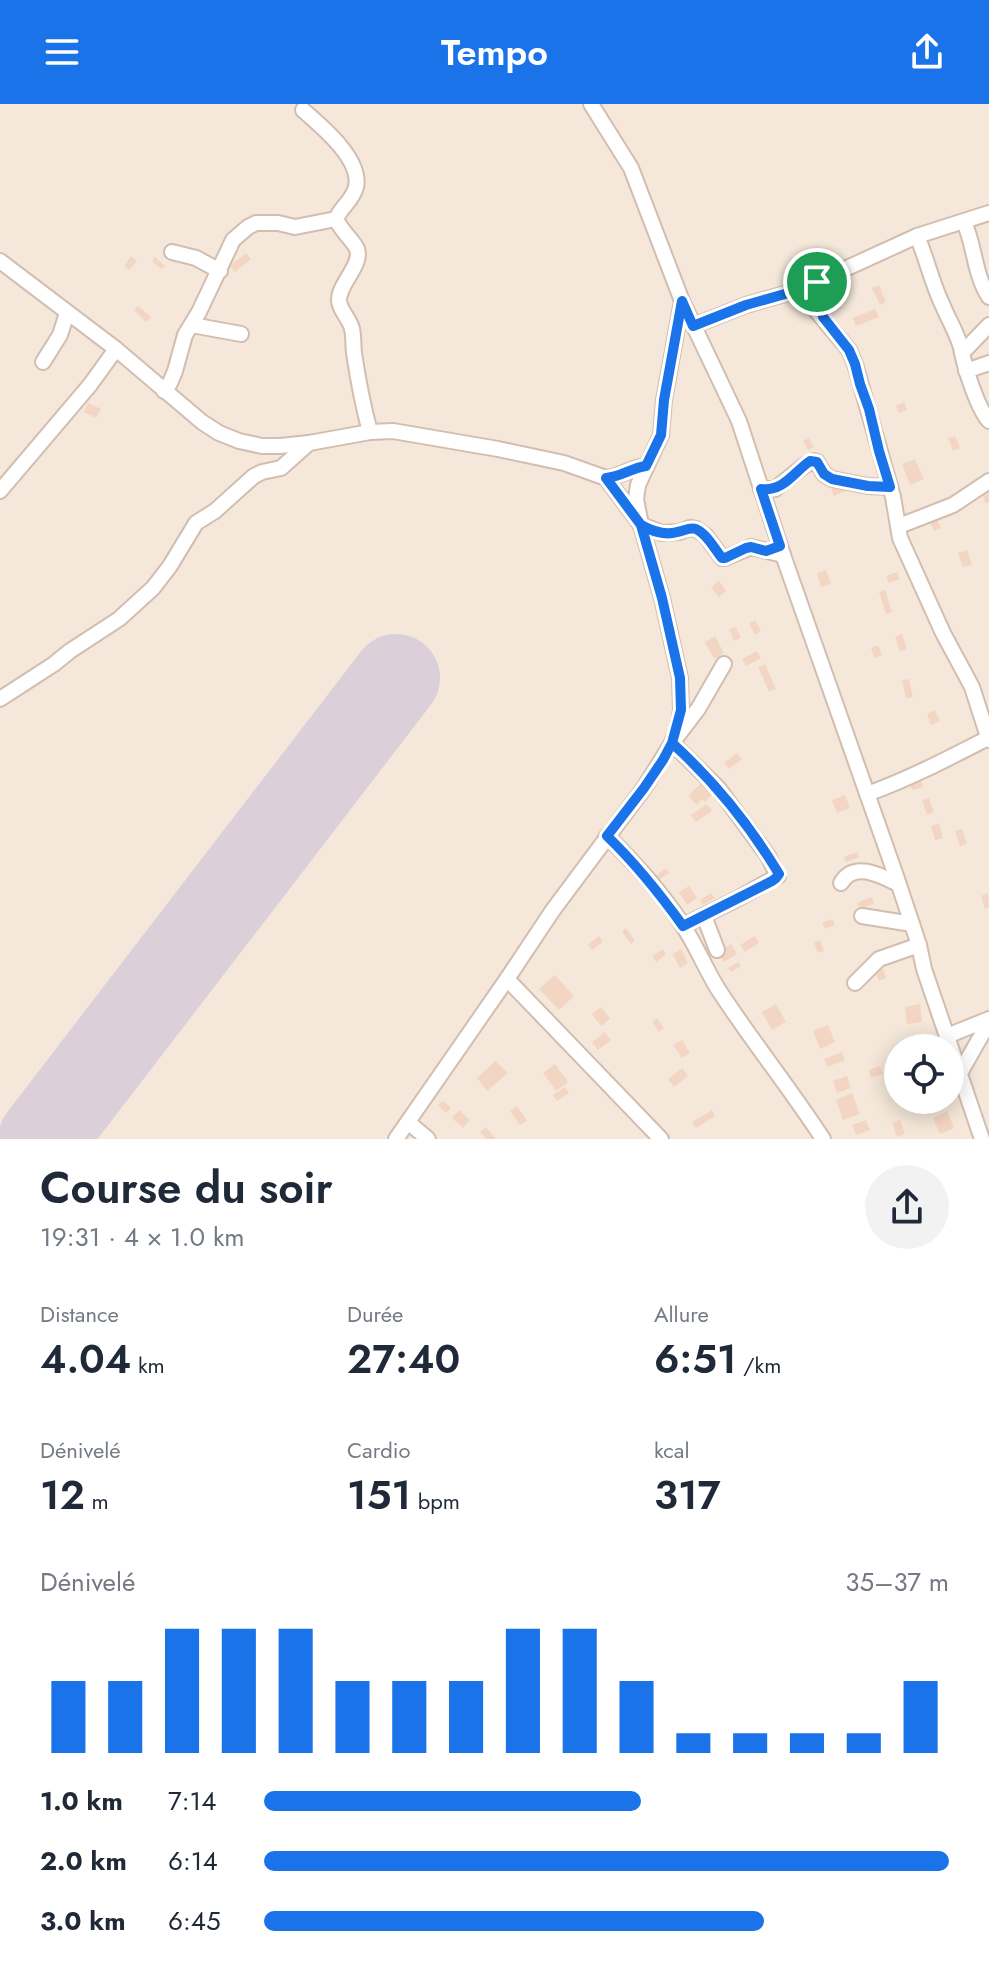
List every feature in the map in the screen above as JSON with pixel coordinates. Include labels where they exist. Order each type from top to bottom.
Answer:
[{"type":"street","points":[[591,104],[631,168],[682,301],[739,421],[776,550],[867,794],[946,1034]]},
{"type":"street","points":[[303,110],[338,142],[357,174],[356,188],[336,219],[358,254],[339,301],[351,324],[370,432]]},
{"type":"street","points":[[693,326],[746,305],[799,290],[917,236],[989,213]]},
{"type":"street","points":[[164,391],[170,383],[185,335],[233,240],[256,223],[295,227],[336,219]]},
{"type":"street","points":[[964,222],[979,280],[989,297]]},
{"type":"street","points":[[917,236],[951,322],[966,371],[982,412],[989,421]]},
{"type":"street","points":[[172,252],[196,258],[220,271]]},
{"type":"street","points":[[0,261],[116,349],[202,422],[239,441],[262,446],[309,443],[370,432],[403,433],[564,463],[606,478],[615,478],[635,467],[646,466]]},
{"type":"street","points":[[817,282],[823,317]]},
{"type":"street","points":[[799,290],[849,350],[855,364],[890,487],[900,538],[943,633],[972,687],[989,739],[938,765],[867,794]]},
{"type":"street","points":[[672,743],[681,710],[680,678],[636,499],[638,485],[661,435],[664,400],[682,301]]},
{"type":"street","points":[[43,362],[60,335],[67,313]]},
{"type":"street","points":[[192,325],[241,334]]},
{"type":"street","points":[[962,353],[989,325]]},
{"type":"street","points":[[0,491],[72,407],[116,349]]},
{"type":"street","points":[[966,371],[989,363]]},
{"type":"street","points":[[0,699],[112,625],[153,588],[196,523],[215,511],[254,476],[281,468],[309,443]]},
{"type":"street","points":[[761,489],[775,489],[814,461],[832,479],[890,487]]},
{"type":"street","points":[[606,478],[641,525],[662,533],[696,529],[706,536],[722,558],[751,547],[776,550]]},
{"type":"street","points":[[899,526],[953,505],[989,481]]},
{"type":"street","points":[[396,1139],[553,910],[644,788],[698,709],[724,664]]},
{"type":"street","points":[[672,743],[737,811],[779,874],[683,926]]},
{"type":"street","points":[[607,836],[632,860],[683,926],[717,987],[796,1096],[823,1139]]},
{"type":"street","points":[[841,883],[853,871],[864,871],[898,884]]},
{"type":"street","points":[[704,916],[717,950]]},
{"type":"street","points":[[862,916],[912,924]]},
{"type":"street","points":[[855,983],[879,959],[919,945]]},
{"type":"street","points":[[507,979],[661,1139]]},
{"type":"street","points":[[953,1034],[989,1021]]},
{"type":"street","points":[[964,1066],[989,1021]]},
{"type":"street","points":[[964,1085],[982,1139]]},
{"type":"street","points":[[408,1122],[428,1139]]},
{"type":"shaded area","points":[[0,104],[989,104],[989,1139],[0,1139]]},
{"type":"building","points":[[246,253],[251,259],[235,272],[230,266]]},
{"type":"building","points":[[131,256],[137,261],[129,270],[124,266]]},
{"type":"building","points":[[155,257],[165,266],[161,269],[152,261]]},
{"type":"building","points":[[879,285],[886,302],[880,305],[872,288]]},
{"type":"building","points":[[838,297],[842,307],[836,310],[832,300]]},
{"type":"building","points":[[138,306],[151,317],[146,322],[134,310]]},
{"type":"building","points":[[875,309],[879,317],[856,326],[853,318]]},
{"type":"building","points":[[904,402],[907,410],[899,413],[896,406]]},
{"type":"building","points":[[88,403],[101,409],[96,418],[84,412]]},
{"type":"building","points":[[955,436],[960,448],[953,451],[948,438]]},
{"type":"building","points":[[809,438],[814,447],[808,450],[803,441]]},
{"type":"building","points":[[915,459],[924,479],[910,485],[902,464]]},
{"type":"building","points":[[843,483],[846,491],[834,496],[831,488]]},
{"type":"building","points":[[989,489],[989,502],[985,503],[982,491]]},
{"type":"building","points":[[935,514],[941,528],[934,531],[928,517]]},
{"type":"building","points":[[967,550],[972,565],[963,567],[958,553]]},
{"type":"building","points":[[826,570],[831,584],[821,587],[817,573]]},
{"type":"building","points":[[897,572],[900,579],[889,583],[886,576]]},
{"type":"building","points":[[719,581],[726,591],[719,597],[711,587]]},
{"type":"building","points":[[885,590],[892,612],[886,614],[879,592]]},
{"type":"building","points":[[755,620],[761,631],[755,635],[749,623]]},
{"type":"building","points":[[736,627],[741,638],[734,641],[729,629]]},
{"type":"building","points":[[902,634],[907,649],[900,651],[895,637]]},
{"type":"building","points":[[715,636],[724,653],[714,659],[705,642]]},
{"type":"building","points":[[878,645],[882,655],[874,658],[871,648]]},
{"type":"building","points":[[757,651],[761,658],[746,666],[742,659]]},
{"type":"building","points":[[765,664],[776,689],[769,692],[758,667]]},
{"type":"building","points":[[909,679],[913,697],[906,699],[902,680]]},
{"type":"building","points":[[935,710],[940,721],[931,725],[927,714]]},
{"type":"building","points":[[737,753],[742,759],[729,769],[724,763]]},
{"type":"building","points":[[921,780],[923,787],[912,790],[910,783]]},
{"type":"building","points":[[701,783],[712,795],[697,805],[688,796]]},
{"type":"building","points":[[845,795],[850,808],[837,813],[832,800]]},
{"type":"building","points":[[929,798],[934,812],[927,815],[922,800]]},
{"type":"building","points":[[707,804],[712,811],[696,822],[691,815]]},
{"type":"building","points":[[939,823],[943,838],[935,840],[931,826]]},
{"type":"building","points":[[962,829],[967,844],[960,846],[955,831]]},
{"type":"building","points":[[857,852],[859,857],[846,862],[844,857]]},
{"type":"building","points":[[666,868],[669,873],[657,881],[654,877]]},
{"type":"building","points":[[689,886],[697,898],[687,905],[679,892]]},
{"type":"building","points":[[711,893],[715,898],[703,905],[700,900]]},
{"type":"building","points":[[988,893],[989,907],[985,909],[981,896]]},
{"type":"building","points":[[872,897],[874,904],[859,909],[857,903]]},
{"type":"building","points":[[832,919],[835,925],[825,929],[822,923]]},
{"type":"building","points":[[626,928],[635,941],[631,944],[622,931]]},
{"type":"building","points":[[599,936],[603,942],[592,950],[588,945]]},
{"type":"building","points":[[755,936],[759,943],[745,952],[740,945]]},
{"type":"building","points":[[820,940],[824,951],[818,953],[814,943]]},
{"type":"building","points":[[731,944],[737,954],[724,962],[718,952]]},
{"type":"building","points":[[663,949],[666,955],[656,962],[652,956]]},
{"type":"building","points":[[681,949],[688,963],[680,968],[673,954]]},
{"type":"building","points":[[738,962],[741,966],[731,972],[728,968]]},
{"type":"building","points":[[882,966],[886,978],[879,981],[875,969]]},
{"type":"building","points":[[555,975],[574,996],[559,1010],[539,989]]},
{"type":"building","points":[[776,1004],[786,1022],[772,1030],[762,1012]]},
{"type":"building","points":[[920,1004],[922,1022],[907,1024],[905,1007]]},
{"type":"building","points":[[601,1007],[610,1019],[601,1026],[592,1014]]},
{"type":"building","points":[[657,1018],[664,1028],[659,1032],[652,1022]]},
{"type":"building","points":[[828,1025],[835,1042],[820,1049],[813,1031]]},
{"type":"building","points":[[605,1032],[611,1040],[598,1050],[592,1042]]},
{"type":"building","points":[[682,1040],[690,1053],[682,1058],[673,1045]]},
{"type":"building","points":[[842,1052],[845,1060],[827,1067],[824,1059]]},
{"type":"building","points":[[495,1061],[508,1073],[487,1091],[477,1078]]},
{"type":"building","points":[[555,1064],[568,1082],[556,1091],[543,1073]]},
{"type":"building","points":[[880,1066],[883,1074],[871,1078],[869,1070]]},
{"type":"building","points":[[682,1068],[688,1076],[674,1087],[668,1079]]},
{"type":"building","points":[[847,1076],[851,1088],[837,1093],[833,1081]]},
{"type":"building","points":[[565,1087],[569,1093],[557,1101],[553,1095]]},
{"type":"building","points":[[852,1093],[860,1114],[843,1120],[836,1100]]},
{"type":"building","points":[[443,1101],[451,1108],[446,1113],[438,1105]]},
{"type":"building","points":[[517,1106],[527,1121],[520,1125],[510,1111]]},
{"type":"building","points":[[459,1110],[470,1120],[463,1128],[452,1118]]},
{"type":"building","points":[[712,1110],[715,1116],[696,1128],[692,1122]]},
{"type":"building","points":[[948,1114],[954,1128],[940,1134],[933,1118]]},
{"type":"building","points":[[866,1120],[870,1130],[856,1135],[852,1125]]},
{"type":"building","points":[[900,1120],[905,1134],[897,1137],[892,1123]]},
{"type":"building","points":[[486,1127],[496,1139],[486,1139],[480,1132]]},
{"type":"runway","points":[[42,1139],[396,678]]},
{"type":"route","points":[[817,282],[693,326],[682,301],[664,400],[661,435],[655,450],[646,466],[635,467],[615,478],[606,478],[641,525],[680,678],[681,710],[677,730],[663,760],[607,836],[632,860],[683,926],[772,881],[779,874],[737,811],[672,743],[677,730],[681,710],[680,678],[662,598],[641,525],[670,534],[696,529],[725,558],[746,548],[766,551],[780,546],[761,489],[780,487],[810,461],[817,462],[824,474],[832,479],[890,487],[855,364],[849,350],[823,317],[817,282]]}]
